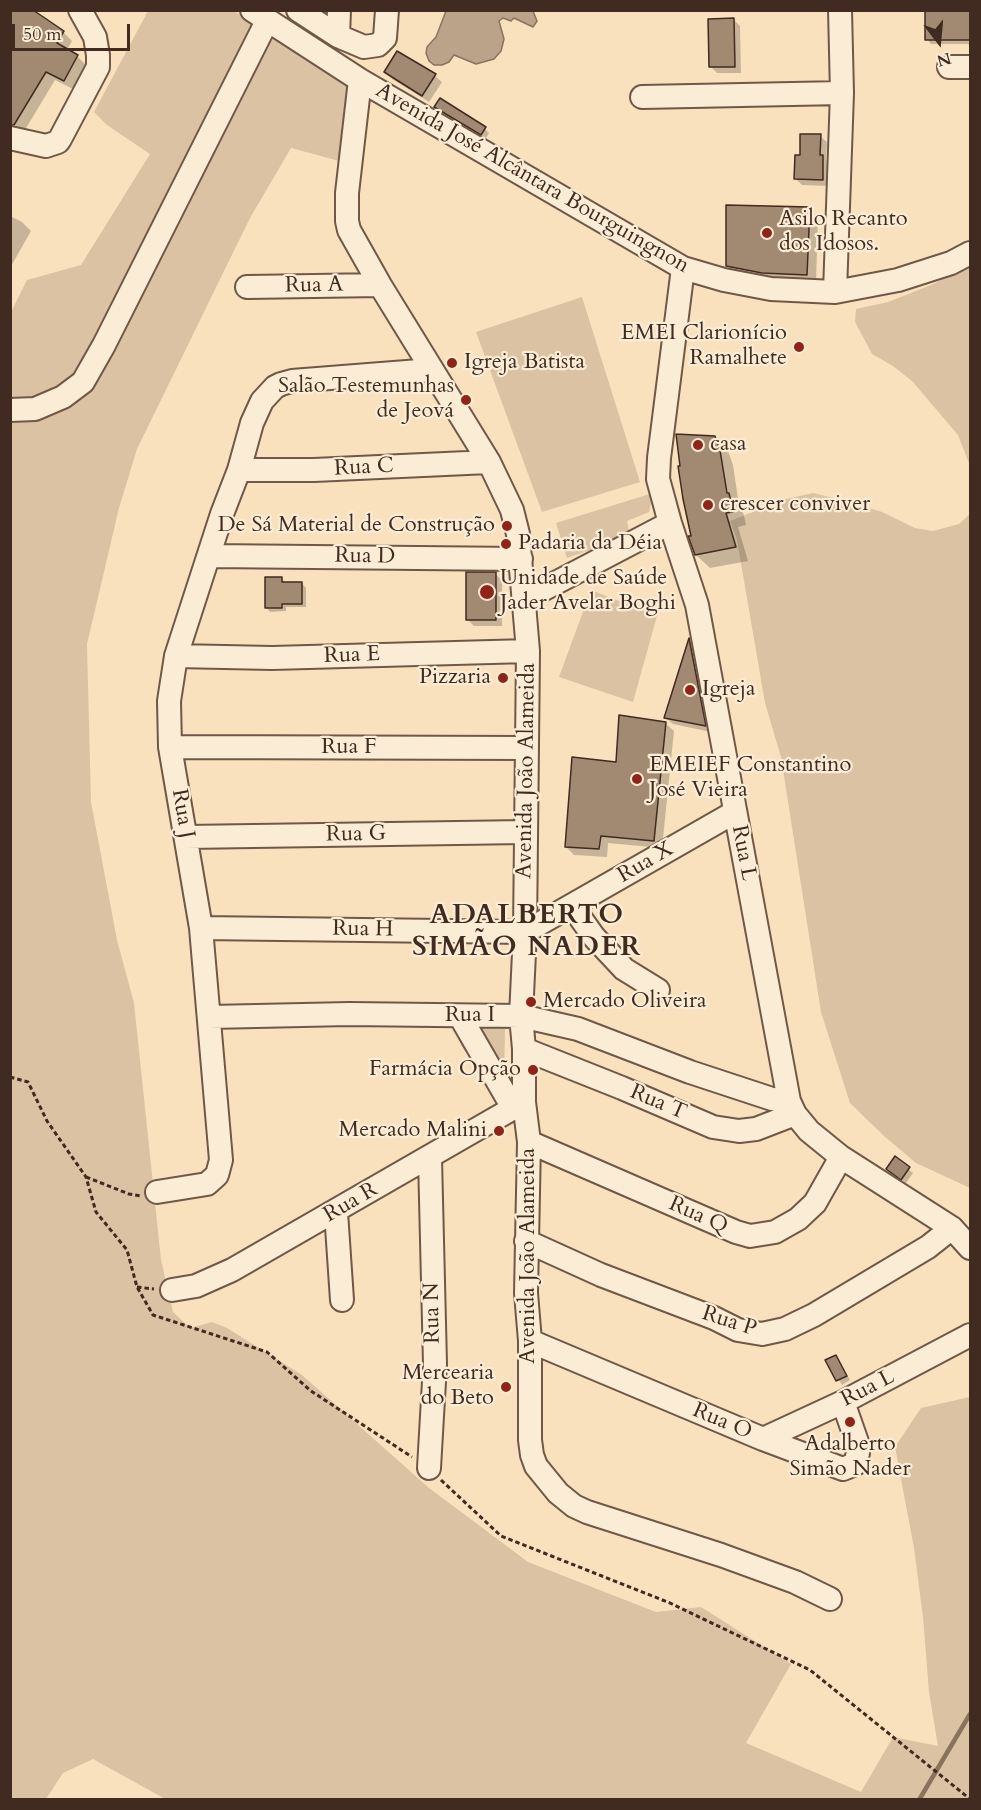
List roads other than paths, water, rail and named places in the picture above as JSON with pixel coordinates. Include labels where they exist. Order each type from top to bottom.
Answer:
[{"type":"street","points":[[10,138],[40,145],[58,142],[98,67],[95,37],[80,10]]},
{"type":"street","points":[[338,36],[339,10]]},
{"type":"street","points":[[302,12],[338,36],[364,47],[378,45],[385,38],[387,10]]},
{"type":"street","points":[[835,292],[842,93],[840,10]]},
{"type":"street","points":[[10,410],[35,410],[63,397],[83,382],[104,345],[260,16]]},
{"type":"street","name":"Avenida José Alcântara Bourguingnon","points":[[260,16],[360,81],[683,268],[724,280],[771,289],[835,292],[898,280],[951,263],[970,254]]},
{"type":"street","name":"Avenida João Alameida","points":[[360,81],[350,159],[346,221],[380,285],[489,462],[512,510],[518,534],[528,651],[525,932],[520,1016],[524,1049],[518,1105],[529,1142],[526,1293],[530,1341],[532,1455],[536,1466],[558,1493],[574,1506],[732,1559],[795,1582],[830,1599]]},
{"type":"street","points":[[642,97],[842,93]]},
{"type":"street","name":"Rua L","points":[[683,268],[658,479],[697,605],[792,1108]]},
{"type":"street","name":"Rua A","points":[[247,288],[380,285]]},
{"type":"street","name":"Rua J","points":[[157,1192],[207,1184],[212,1181],[220,1169],[222,1160],[201,928],[170,747],[169,701],[176,656],[239,470],[252,423],[262,400],[275,387],[292,381],[432,370]]},
{"type":"street","name":"Rua C","points":[[239,470],[314,470],[489,462]]},
{"type":"street","points":[[525,599],[670,523]]},
{"type":"street","name":"Rua D","points":[[208,556],[521,559]]},
{"type":"street","name":"Rua E","points":[[176,656],[272,658],[528,651]]},
{"type":"street","name":"Rua F","points":[[170,747],[527,748]]},
{"type":"street","name":"Rua X","points":[[525,932],[735,812]]},
{"type":"street","name":"Rua G","points":[[186,837],[525,832]]},
{"type":"street","points":[[572,906],[594,937],[624,969],[658,990]]},
{"type":"street","name":"Rua H","points":[[201,928],[525,932]]},
{"type":"street","name":"Rua I","points":[[210,1017],[349,1014],[520,1016],[578,1029],[792,1108]]},
{"type":"street","points":[[460,1016],[518,1105]]},
{"type":"street","name":"Rua T","points":[[524,1049],[713,1127],[739,1131],[756,1129],[792,1108]]},
{"type":"street","name":"Rua R","points":[[172,1290],[196,1286],[216,1279],[430,1158],[518,1105]]},
{"type":"street","points":[[792,1108],[809,1131],[840,1157],[952,1228],[970,1248]]},
{"type":"street","name":"Rua Q","points":[[529,1142],[750,1236],[775,1232],[798,1219],[815,1203],[840,1157]]},
{"type":"street","name":"Rua N","points":[[429,1468],[435,1364],[430,1158]]},
{"type":"street","points":[[336,1212],[342,1300]]},
{"type":"street","name":"Rua P","points":[[526,1241],[602,1275],[714,1318],[738,1330],[762,1334],[784,1329],[813,1315],[928,1247],[952,1228]]},
{"type":"street","name":"Rua L","points":[[763,1439],[843,1402],[970,1335]]},
{"type":"street","name":"Rua O","points":[[530,1341],[763,1439],[832,1467],[843,1469],[851,1467],[857,1459],[857,1442],[843,1402]]},
{"type":"waterway","points":[[919,1800],[970,1714]]},
{"type":"place","name":"Asilo Recanto dos Idosos.","points":[[767,233]]},
{"type":"place","name":"EMEI Clarionício Ramalhete","points":[[799,347]]},
{"type":"place","name":"Igreja Batista","points":[[452,363]]},
{"type":"place","name":"Salão Testemunhas de Jeová","points":[[466,400]]},
{"type":"place","name":"casa","points":[[698,445]]},
{"type":"place","name":"crescer conviver","points":[[708,505]]},
{"type":"place","name":"De Sá Material de Construção","points":[[507,526]]},
{"type":"place","name":"Padaria da Déia","points":[[506,544]]},
{"type":"place","name":"Unidade de Saúde Jader Avelar Boghi","points":[[487,592]]},
{"type":"place","name":"Pizzaria","points":[[503,678]]},
{"type":"place","name":"Igreja","points":[[690,690]]},
{"type":"place","name":"EMEIEF Constantino José Vieira","points":[[637,779]]},
{"type":"place","name":"Mercado Oliveira","points":[[531,1002]]},
{"type":"place","name":"Farmácia Opção","points":[[533,1070]]},
{"type":"place","name":"Mercado Malini","points":[[499,1131]]},
{"type":"place","name":"Mercearia do Beto","points":[[506,1387]]},
{"type":"place","name":"Adalberto Simão Nader","points":[[850,1422]]},
{"type":"district","name":"ADALBERTO SIMÃO NADER","points":[[527,933]]}]
